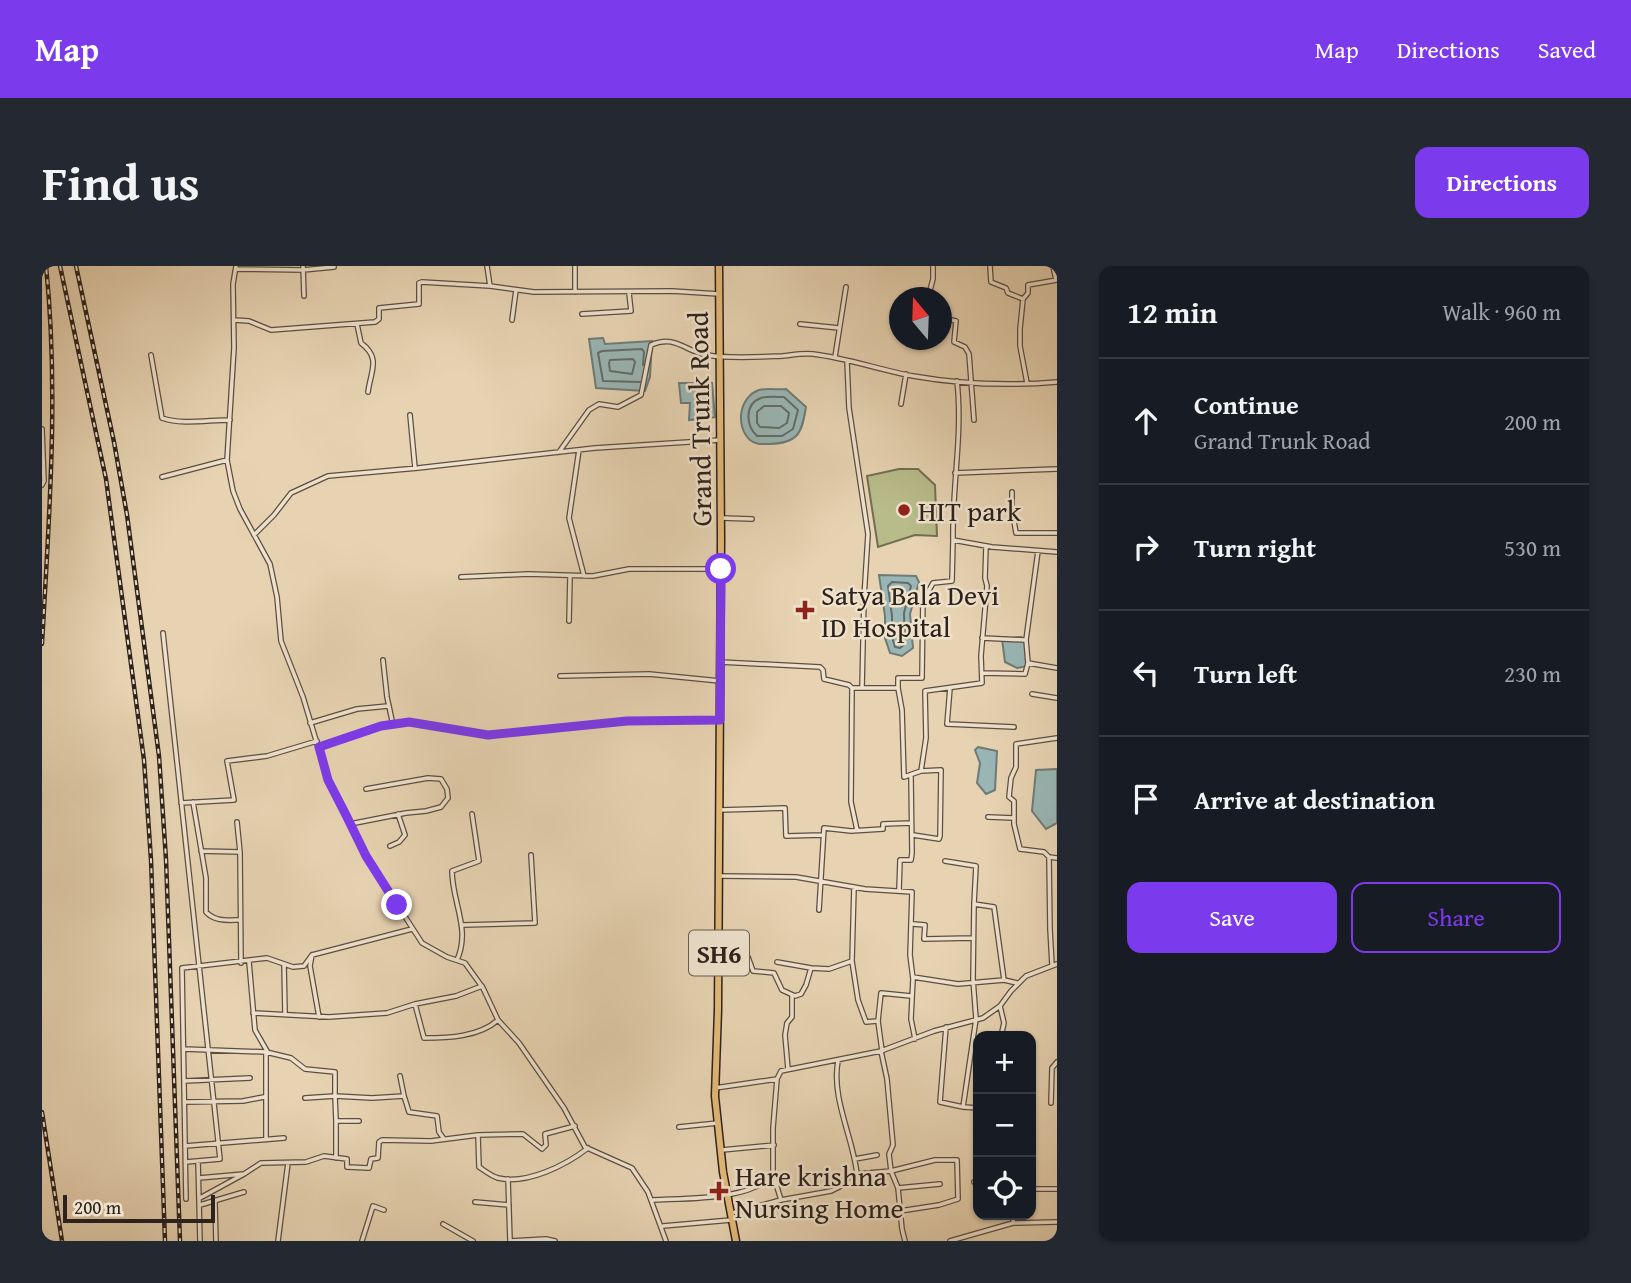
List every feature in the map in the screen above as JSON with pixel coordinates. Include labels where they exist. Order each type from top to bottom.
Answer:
[{"type":"main road","name":"Grand Trunk Road","points":[[719,266],[721,569],[719,957],[715,1088],[720,1150],[736,1241]]},
{"type":"street","points":[[486,266],[490,286]]},
{"type":"street","points":[[575,266],[575,292]]},
{"type":"street","points":[[931,287],[933,266]]},
{"type":"street","points":[[990,266],[991,282],[1023,299]]},
{"type":"street","points":[[1027,383],[1020,346],[1023,299],[1028,293],[1027,285],[1056,280],[1053,266]]},
{"type":"street","points":[[334,267],[236,267],[233,284],[227,460],[233,491],[240,509],[270,564],[281,641],[303,697],[328,780],[366,856],[422,943],[465,963],[482,986],[498,1020],[519,1043],[575,1126],[585,1147],[632,1168],[651,1200],[666,1241]]},
{"type":"street","points":[[303,268],[304,296]]},
{"type":"street","points":[[233,320],[249,321],[271,330],[375,322],[379,319],[379,308],[419,304],[419,283],[422,282],[516,290],[719,294]]},
{"type":"street","points":[[835,357],[846,287]]},
{"type":"street","points":[[512,320],[516,290]]},
{"type":"street","points":[[582,314],[631,311],[629,293]]},
{"type":"street","points":[[952,320],[956,321],[954,342],[965,347],[969,354],[974,420]]},
{"type":"street","points":[[358,324],[362,343],[370,348],[373,357],[368,392]]},
{"type":"street","points":[[800,324],[839,328]]},
{"type":"street","points":[[559,452],[589,410],[599,404],[618,407],[641,395],[651,345],[676,341],[704,355],[801,353],[835,357],[906,374],[957,381],[1057,382]]},
{"type":"street","points":[[151,355],[162,418],[179,421],[230,420]]},
{"type":"street","points":[[847,361],[849,408],[868,534],[862,688]]},
{"type":"street","points":[[901,404],[906,374]]},
{"type":"street","points":[[912,835],[939,839],[941,770],[922,771],[911,777],[904,777],[898,678],[922,678],[923,595],[933,583],[952,580],[955,473],[959,450],[957,381]]},
{"type":"street","points":[[410,415],[415,468]]},
{"type":"street","points":[[42,429],[42,485]]},
{"type":"street","points":[[254,535],[291,493],[328,476],[579,450],[720,440]]},
{"type":"street","points":[[579,450],[569,518],[584,576]]},
{"type":"street","points":[[162,477],[227,460]]},
{"type":"street","points":[[955,473],[1057,469]]},
{"type":"street","points":[[1012,492],[1016,533],[1057,533]]},
{"type":"street","points":[[721,518],[752,519]]},
{"type":"street","points":[[953,540],[986,546],[1057,552]]},
{"type":"street","points":[[922,771],[926,738],[925,691],[982,682],[982,638],[987,586],[986,546]]},
{"type":"street","points":[[982,673],[1025,674],[1028,663],[1026,639],[1038,551]]},
{"type":"street","points":[[461,577],[569,577],[629,569],[721,569]]},
{"type":"street","points":[[569,577],[569,621]]},
{"type":"street","points":[[163,632],[220,1159],[186,1162]]},
{"type":"street","points":[[982,638],[1026,639]]},
{"type":"street","points":[[383,660],[393,725]]},
{"type":"street","points":[[720,662],[820,667],[824,679],[852,688],[898,688]]},
{"type":"street","points":[[1028,663],[1057,668]]},
{"type":"street","points":[[560,676],[649,674],[720,681]]},
{"type":"street","points":[[852,688],[851,792],[857,830]]},
{"type":"street","points":[[950,688],[947,724],[1014,727]]},
{"type":"street","points":[[1032,694],[1057,698]]},
{"type":"street","points":[[310,723],[357,709],[388,706]]},
{"type":"street","points":[[319,747],[381,726],[409,722],[488,735],[627,721],[720,720]]},
{"type":"street","points":[[781,1200],[773,1174],[773,1128],[777,1079],[781,1071],[881,1051],[946,1027],[983,1018],[1000,1006],[1017,983],[1026,976],[1055,965],[1050,945],[1049,858],[1044,852],[1020,849],[1016,835],[1014,801],[1008,792],[1016,767],[1016,744],[1057,738]]},
{"type":"street","points":[[181,803],[234,800],[227,761],[267,756],[317,741]]},
{"type":"street","points":[[899,890],[900,860],[911,860],[911,777]]},
{"type":"street","points":[[350,824],[442,807],[448,798],[447,789],[441,779],[428,778],[366,789]]},
{"type":"street","points":[[194,802],[206,878],[206,912],[221,920],[240,920]]},
{"type":"street","points":[[719,810],[785,808],[786,836],[822,835]]},
{"type":"street","points":[[390,846],[405,835],[398,814]]},
{"type":"street","points":[[457,960],[461,952],[463,925],[452,871],[479,861],[472,814]]},
{"type":"street","points":[[988,817],[1014,818]]},
{"type":"street","points":[[237,822],[240,852],[241,962]]},
{"type":"street","points":[[819,910],[824,828],[851,831],[883,829],[883,824],[911,824]]},
{"type":"street","points":[[201,851],[240,852]]},
{"type":"street","points":[[463,925],[535,923],[531,855]]},
{"type":"street","points":[[1049,858],[1057,858]]},
{"type":"street","points":[[945,861],[976,866],[973,937],[976,1019],[963,1107]]},
{"type":"street","points":[[719,876],[796,877],[854,887],[912,892],[911,1029],[915,1039]]},
{"type":"street","points":[[1049,885],[1057,885]]},
{"type":"street","points":[[854,887],[852,961],[858,1000],[866,1022],[878,1021]]},
{"type":"street","points":[[974,904],[995,907],[1004,980]]},
{"type":"street","points":[[912,924],[925,925],[924,939],[973,937]]},
{"type":"street","points":[[186,1199],[182,968],[267,958],[293,967],[304,966],[312,955],[413,928]]},
{"type":"street","points":[[1050,945],[1057,946]]},
{"type":"street","points":[[312,955],[310,966],[319,1017]]},
{"type":"street","points":[[719,957],[748,957],[754,971],[774,973],[782,990],[792,995],[802,994],[811,968]]},
{"type":"street","points":[[777,962],[829,969],[852,961]]},
{"type":"street","points":[[249,962],[256,1030],[267,1052],[264,1097],[266,1138]]},
{"type":"street","points":[[284,964],[285,1013]]},
{"type":"street","points":[[913,977],[958,984],[1004,980],[1017,983]]},
{"type":"street","points":[[253,1013],[319,1017],[387,1013],[448,998],[482,986]]},
{"type":"street","points":[[905,1241],[898,1188],[888,1154],[893,1145],[878,1021],[881,993],[911,996]]},
{"type":"street","points":[[788,1069],[785,1035],[787,1023],[792,1017],[792,995]]},
{"type":"street","points":[[415,1004],[424,1038],[474,1033],[489,1028],[498,1020]]},
{"type":"street","points":[[1000,1006],[1004,1023],[1002,1031]]},
{"type":"street","points":[[946,1027],[940,1102],[973,1108]]},
{"type":"street","points":[[184,1049],[267,1052],[291,1058],[305,1069],[335,1072],[336,1158]]},
{"type":"street","points":[[838,1061],[836,1070],[840,1105],[858,1174]]},
{"type":"street","points":[[1053,1100],[1052,1068],[1057,1062]]},
{"type":"street","points":[[1045,1068],[1052,1068]]},
{"type":"street","points":[[400,1076],[409,1112],[437,1116],[439,1132],[444,1139]]},
{"type":"street","points":[[184,1081],[250,1078]]},
{"type":"street","points":[[715,1088],[777,1079]]},
{"type":"street","points":[[306,1098],[404,1096]]},
{"type":"street","points":[[185,1102],[264,1097]]},
{"type":"street","points":[[336,1121],[359,1121]]},
{"type":"street","points":[[680,1127],[718,1123]]},
{"type":"street","points":[[200,1198],[261,1163],[306,1162],[324,1156],[347,1158],[347,1167],[369,1168],[371,1160],[378,1158],[379,1142],[382,1140],[431,1142],[478,1135],[523,1134],[542,1149],[546,1145],[545,1134],[575,1126]]},
{"type":"street","points":[[478,1135],[479,1167],[496,1178],[508,1179],[555,1170],[588,1149]]},
{"type":"street","points":[[186,1146],[284,1138]]},
{"type":"street","points":[[720,1150],[774,1145]]},
{"type":"street","points":[[855,1158],[877,1154]]},
{"type":"street","points":[[662,1226],[733,1216],[781,1200],[831,1191],[841,1186],[844,1180],[858,1174],[891,1171],[935,1160],[957,1160],[958,1199],[947,1204],[900,1211]]},
{"type":"street","points":[[198,1161],[200,1241]]},
{"type":"street","points":[[278,1241],[288,1163]]},
{"type":"street","points":[[186,1177],[244,1174]]},
{"type":"street","points":[[651,1200],[728,1195],[759,1186],[773,1174]]},
{"type":"street","points":[[508,1179],[510,1241],[555,1241]]},
{"type":"street","points":[[898,1188],[940,1184]]},
{"type":"street","points":[[1036,1189],[1057,1189]]},
{"type":"street","points":[[200,1205],[244,1192]]},
{"type":"street","points":[[215,1202],[216,1241]]},
{"type":"street","points":[[475,1202],[509,1205]]},
{"type":"street","points":[[362,1241],[373,1206],[384,1209]]},
{"type":"street","points":[[950,1241],[1013,1223],[1057,1222]]},
{"type":"street","points":[[443,1224],[473,1241]]},
{"type":"green space","name":"HIT park","points":[[899,469],[918,469],[935,485],[937,536],[915,535],[878,547],[867,476]]},
{"type":"water","points":[[603,338],[605,344],[652,341],[650,377],[645,391],[596,388],[589,339]]},
{"type":"water","points":[[679,383],[712,383],[715,417],[689,420],[690,403],[681,403]]},
{"type":"water","points":[[786,389],[806,407],[803,423],[797,434],[780,443],[752,442],[742,427],[743,405],[759,390]]},
{"type":"water","points":[[879,575],[916,576],[919,582],[910,614],[913,648],[902,656],[890,653],[885,638]]},
{"type":"water","points":[[1021,637],[1028,642],[1028,666],[1017,668],[1005,662],[1002,639]]},
{"type":"water","points":[[978,747],[997,751],[995,790],[986,794],[977,783],[980,763],[975,750]]},
{"type":"water","points":[[1057,769],[1057,823],[1046,829],[1032,811],[1036,770]]},
{"type":"railway","points":[[42,644],[52,408],[46,266]]},
{"type":"railway","points":[[60,266],[106,479],[144,760],[151,860],[165,1241]]},
{"type":"railway","points":[[76,266],[127,515],[159,756],[166,859],[180,1241]]},
{"type":"railway","points":[[42,1112],[62,1241]]},
{"type":"place","name":"HIT park","points":[[904,510]]},
{"type":"place","name":"Satya Bala Devi ID Hospital","points":[[805,610]]},
{"type":"place","name":"Hare krishna Nursing Home","points":[[719,1191]]},
{"type":"route","points":[[397,905],[366,856],[328,780],[319,747],[381,726],[409,722],[488,735],[627,721],[720,720],[721,569]]}]
